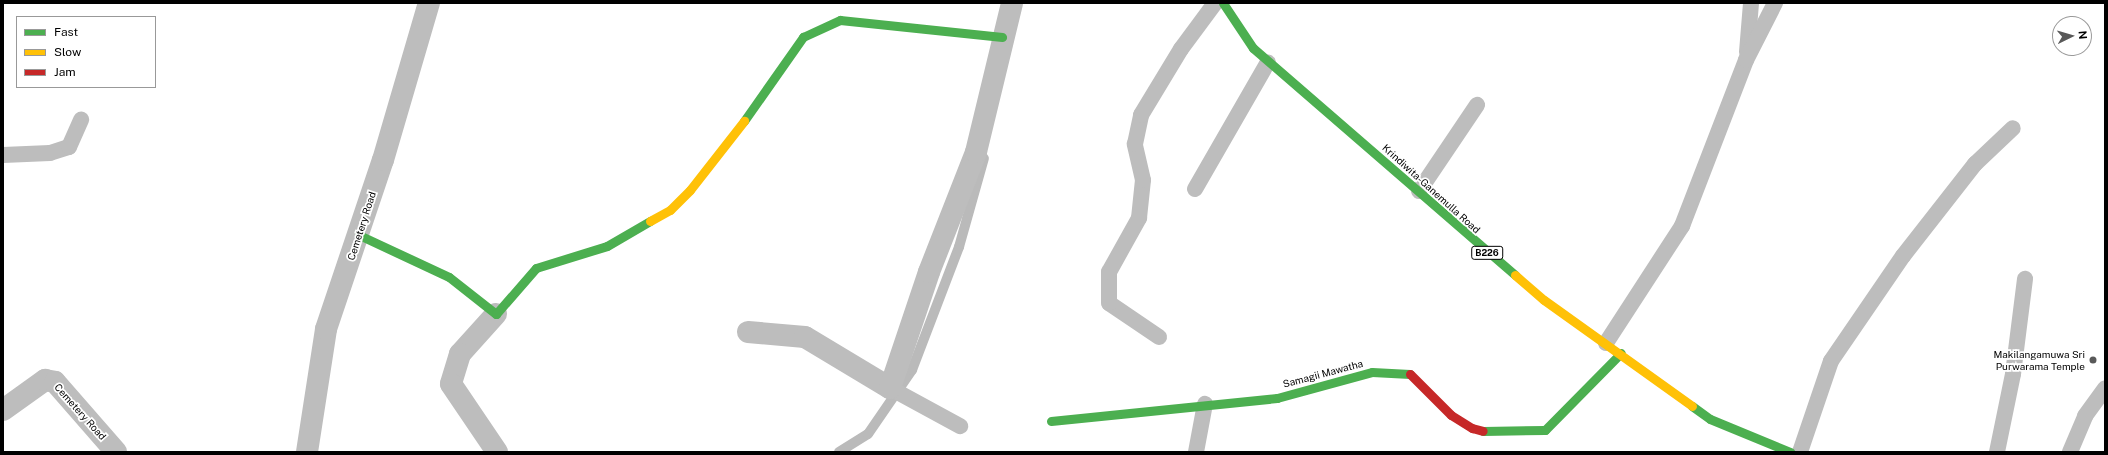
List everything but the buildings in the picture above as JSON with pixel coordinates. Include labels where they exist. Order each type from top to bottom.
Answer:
[{"type":"street","name":"Cemetery Road","points":[[307,452],[326,330],[359,235],[429,3]]},
{"type":"street","points":[[748,332],[805,337],[890,388],[929,272],[976,152],[1002,36],[1012,3]]},
{"type":"street","name":"Krindiwita-Ganemulla Road","points":[[1223,3],[1253,48],[1268,62],[1419,191],[1468,237],[1544,300],[1621,353],[1710,419],[1760,447],[1790,452]]},
{"type":"street","points":[[497,452],[451,384],[460,354],[536,268],[576,258],[607,246],[670,210],[690,190],[731,140],[803,37],[840,20],[1002,36]]},
{"type":"street","points":[[359,235],[449,277],[496,314]]},
{"type":"street","name":"Samagii Mawatha","points":[[1051,422],[1205,404],[1277,398],[1332,385],[1372,372],[1409,373],[1451,415],[1479,431],[1545,430],[1553,424],[1621,353]]},
{"type":"street","name":"Cemetery Road","points":[[3,410],[45,380],[55,382],[116,452]]},
{"type":"lane","points":[[1159,337],[1108,303],[1108,272],[1139,218],[1143,180],[1135,144],[1141,115],[1181,49],[1215,3]]},
{"type":"lane","points":[[1746,60],[1751,3]]},
{"type":"lane","points":[[1606,343],[1682,226],[1746,60],[1775,3]]},
{"type":"lane","points":[[1195,188],[1268,62]]},
{"type":"lane","points":[[1419,191],[1477,105]]},
{"type":"lane","points":[[3,155],[50,153],[69,146],[81,120]]},
{"type":"lane","points":[[1800,452],[1831,361],[1902,256],[1975,164],[2013,128]]},
{"type":"lane","points":[[1997,452],[2013,374],[2025,279]]},
{"type":"lane","points":[[890,388],[960,426]]},
{"type":"lane","points":[[2070,452],[2085,416],[2105,388]]},
{"type":"lane","points":[[1196,452],[1205,404]]},
{"type":"waterway","points":[[839,452],[868,434],[912,370],[959,247],[984,158]]},
{"type":"traffic: fast","points":[[1223,3],[1253,48],[1515,275]]},
{"type":"traffic: fast","points":[[744,121],[803,37],[840,20],[1002,37]]},
{"type":"traffic: fast","points":[[359,235],[449,277],[496,314],[536,268],[607,246],[650,221]]},
{"type":"traffic: fast","points":[[1483,431],[1545,430],[1621,353]]},
{"type":"traffic: fast","points":[[1051,421],[1277,398],[1372,372],[1410,374]]},
{"type":"traffic: fast","points":[[1692,406],[1710,419],[1790,452]]},
{"type":"traffic: slow","points":[[650,221],[670,210],[690,190],[744,121]]},
{"type":"traffic: slow","points":[[1515,275],[1544,300],[1692,406]]},
{"type":"traffic: jam","points":[[1410,374],[1451,415],[1472,428],[1483,431]]},
{"type":"place","name":"Makilangamuwa Sri Purwarama Temple","points":[[2093,360]]}]
